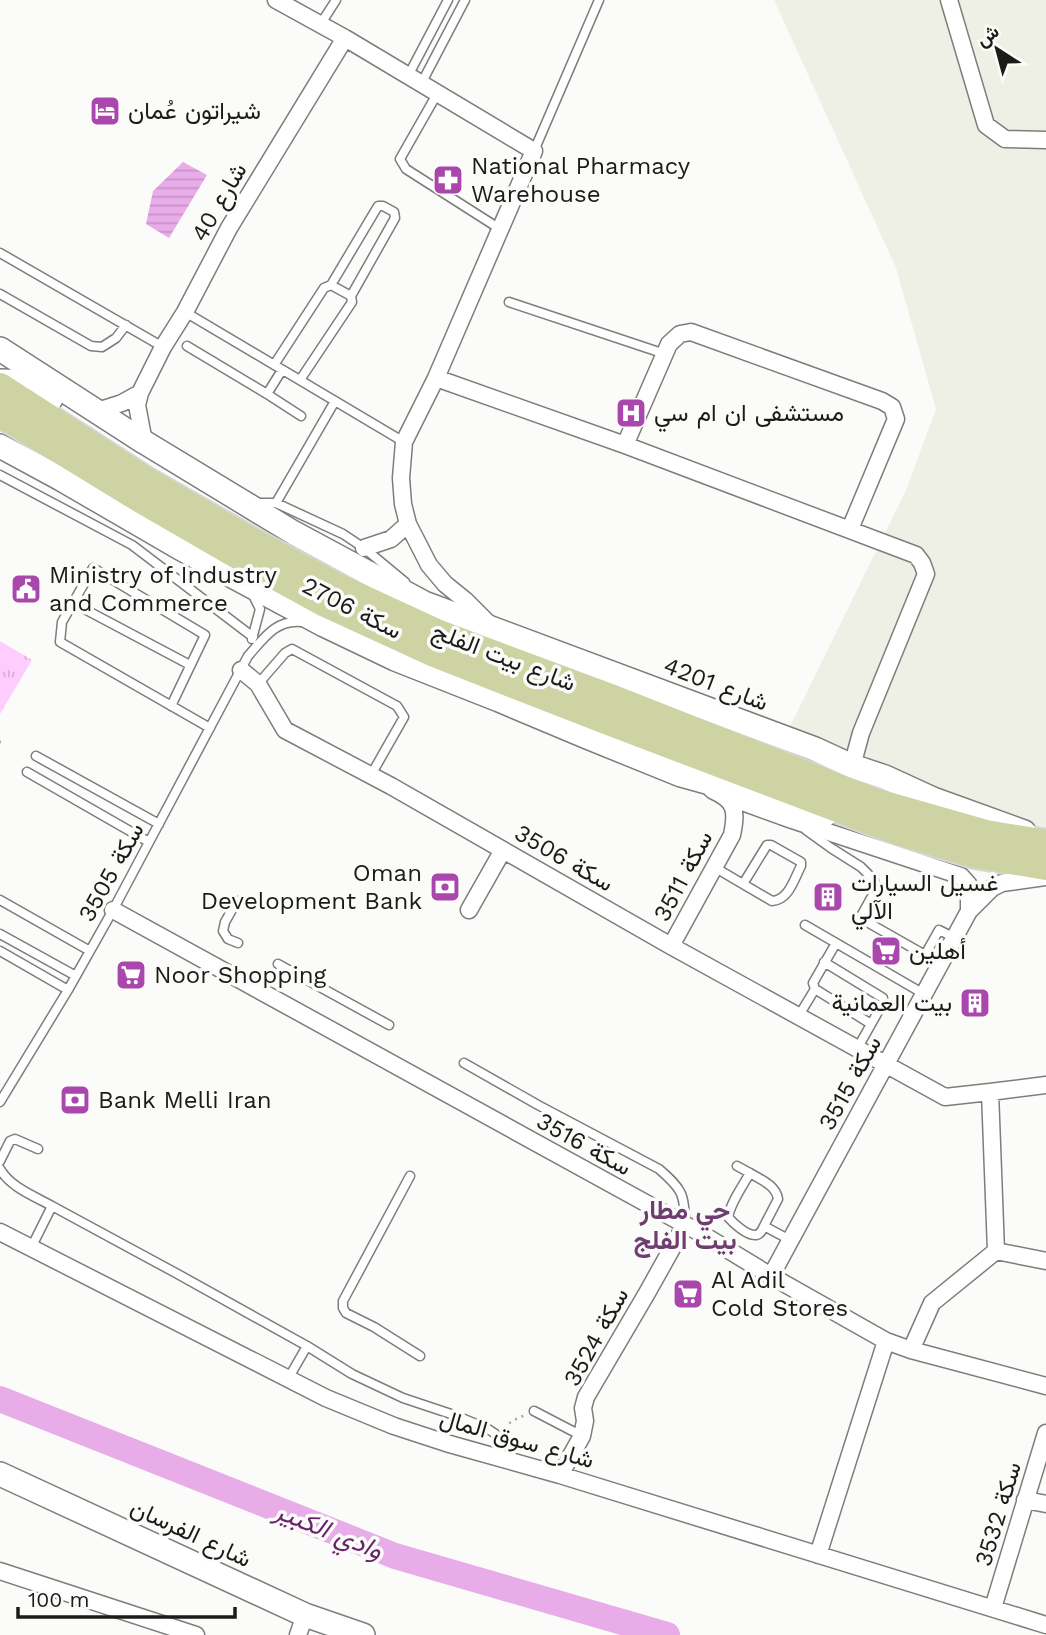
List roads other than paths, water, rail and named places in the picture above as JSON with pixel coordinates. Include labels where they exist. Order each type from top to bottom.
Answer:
[{"type":"main road","name":"شارع بيت الفلج","points":[[0,383],[149,482],[335,585],[610,710],[901,833],[975,855],[1046,867]]},
{"type":"main road","name":"شارع بيت الفلج","points":[[0,414],[241,558],[325,604],[433,654],[610,710],[874,801],[986,833],[1046,842]]},
{"type":"street","points":[[276,0],[534,151]]},
{"type":"street","points":[[949,0],[986,125],[1005,139],[1046,140]]},
{"type":"street","name":"40 شارع","points":[[144,442],[137,405],[140,393],[229,228],[345,38]]},
{"type":"street","name":"شارع 4201","points":[[534,151],[436,378],[404,442],[401,478],[403,504],[408,524],[429,565],[445,584],[494,629],[803,745],[1046,842]]},
{"type":"street","points":[[625,445],[669,344],[680,334],[691,332],[882,401],[892,407],[896,419],[850,529]]},
{"type":"street","points":[[0,349],[144,442],[294,533],[424,603],[494,629]]},
{"type":"street","points":[[436,378],[625,445],[916,555],[926,574],[862,733],[852,766]]},
{"type":"street","points":[[0,383],[27,383],[78,416],[122,403],[140,393]]},
{"type":"street","points":[[0,432],[51,466],[61,479]]},
{"type":"street","name":"سكة 2706","points":[[0,446],[180,548],[394,659],[681,775],[860,826],[901,833]]},
{"type":"street","points":[[363,548],[391,539],[408,524]]},
{"type":"street","name":"سكة 3506","points":[[245,663],[285,730],[371,775],[671,946],[945,1097],[1046,1085]]},
{"type":"street","points":[[681,775],[722,794],[792,820],[961,876],[969,885],[970,912]]},
{"type":"street","name":"سكة 3511","points":[[671,946],[732,835],[736,816],[732,803],[722,794]]},
{"type":"street","points":[[469,910],[503,850]]},
{"type":"street","name":"سكة 3515","points":[[771,1276],[970,912],[992,888],[1002,883],[1046,877]]},
{"type":"street","name":"سكة 3516","points":[[113,910],[685,1225],[886,1341],[1046,1386]]},
{"type":"street","points":[[990,1093],[996,1251]]},
{"type":"street","name":"سكة 3524","points":[[560,1475],[582,1436],[586,1398],[685,1225]]},
{"type":"street","name":"شارع سوق المال","points":[[0,1232],[326,1398],[394,1426],[1046,1625]]},
{"type":"street","points":[[996,1251],[1046,1261]]},
{"type":"street","points":[[911,1350],[932,1303],[996,1251]]},
{"type":"street","points":[[818,1555],[886,1341]]},
{"type":"street","name":"سكة 3532","points":[[993,1608],[1046,1433]]},
{"type":"street","name":"شارع الفرسان","points":[[0,1474],[302,1625],[363,1635]]},
{"type":"street","points":[[1026,1500],[1046,1504]]},
{"type":"street","points":[[0,1572],[196,1635]]},
{"type":"lane","points":[[320,24],[336,0]]},
{"type":"lane","points":[[415,80],[448,0]]},
{"type":"lane","points":[[415,80],[465,0]]},
{"type":"lane","points":[[534,151],[599,0]]},
{"type":"lane","points":[[438,94],[400,159],[406,169],[500,229]]},
{"type":"lane","points":[[267,394],[278,367],[324,288],[331,285],[378,206],[383,206],[394,212],[395,218],[351,296],[352,302],[300,380]]},
{"type":"lane","points":[[0,253],[163,347]]},
{"type":"lane","points":[[331,285],[351,296]]},
{"type":"lane","points":[[0,294],[91,346],[102,347],[116,338],[125,325]]},
{"type":"lane","points":[[509,302],[665,354]]},
{"type":"lane","points":[[185,312],[404,442]]},
{"type":"lane","points":[[187,346],[301,416]]},
{"type":"lane","points":[[276,503],[335,401]]},
{"type":"lane","points":[[0,475],[131,545],[253,637]]},
{"type":"lane","points":[[247,503],[276,503],[342,534],[401,578],[424,603]]},
{"type":"lane","points":[[171,706],[205,635],[93,568],[62,622],[60,642],[171,706],[210,728]]},
{"type":"lane","name":"سكة 3505","points":[[238,578],[256,598],[260,608],[245,663]]},
{"type":"lane","points":[[73,603],[190,665]]},
{"type":"lane","name":"سكة 3505","points":[[0,1102],[113,910],[245,663],[268,634],[280,625],[291,621],[324,625]]},
{"type":"lane","points":[[258,684],[285,653],[292,649],[397,706],[404,717],[371,775]]},
{"type":"lane","points":[[36,756],[159,824]]},
{"type":"lane","points":[[27,772],[149,842]]},
{"type":"lane","points":[[792,820],[862,867],[874,880],[875,891],[860,918],[941,964]]},
{"type":"lane","points":[[714,867],[743,884],[772,901],[777,901],[788,891],[802,866],[801,862],[767,845],[743,884]]},
{"type":"lane","points":[[0,900],[90,951]]},
{"type":"lane","points":[[237,901],[223,931],[228,939],[238,943]]},
{"type":"lane","points":[[806,925],[925,994]]},
{"type":"lane","points":[[925,955],[939,930],[955,938]]},
{"type":"lane","points":[[0,934],[76,976]]},
{"type":"lane","points":[[836,943],[813,983],[815,989],[871,1024]]},
{"type":"lane","points":[[0,951],[68,990]]},
{"type":"lane","points":[[824,962],[883,998],[883,1003],[857,1049]]},
{"type":"lane","points":[[278,964],[389,1025]]},
{"type":"lane","points":[[798,1017],[815,989]]},
{"type":"lane","points":[[464,1063],[659,1169],[675,1183],[683,1195],[685,1225]]},
{"type":"lane","points":[[0,1161],[10,1141],[15,1139],[38,1149]]},
{"type":"lane","points":[[737,1166],[750,1173],[768,1184],[778,1195],[758,1235],[753,1235],[728,1217],[734,1200],[750,1173]]},
{"type":"lane","points":[[0,1168],[7,1179],[17,1186],[307,1346],[352,1374],[393,1394],[478,1424],[497,1435],[501,1443],[498,1457]]},
{"type":"lane","points":[[410,1176],[343,1301],[343,1308],[346,1313],[420,1356]]},
{"type":"lane","points":[[31,1248],[52,1206]]},
{"type":"lane","points":[[764,1226],[790,1240]]},
{"type":"lane","points":[[288,1379],[307,1346]]},
{"type":"lane","points":[[534,1411],[582,1436]]},
{"type":"waterway","name":"وادي الكبير","points":[[0,1399],[395,1556],[667,1635]]},
{"type":"place","name":"شيراتون عُمان","points":[[105,111]]},
{"type":"place","name":"National Pharmacy Warehouse","points":[[448,180]]},
{"type":"place","name":"مستشفى ان ام سي","points":[[631,413]]},
{"type":"place","name":"Ministry of Industry and Commerce","points":[[26,589]]},
{"type":"place","name":"Oman Development Bank","points":[[445,887]]},
{"type":"place","name":"غسيل السيارات الآلي","points":[[828,897]]},
{"type":"place","name":"أهلين","points":[[886,951]]},
{"type":"place","name":"Noor Shopping","points":[[131,975]]},
{"type":"place","name":"بيت العمانية","points":[[975,1003]]},
{"type":"place","name":"Bank Melli Iran","points":[[75,1100]]},
{"type":"place","name":"Al Adil Cold Stores","points":[[688,1294]]},
{"type":"district","name":"حي مطار بيت الفلج","points":[[685,1225]]}]
